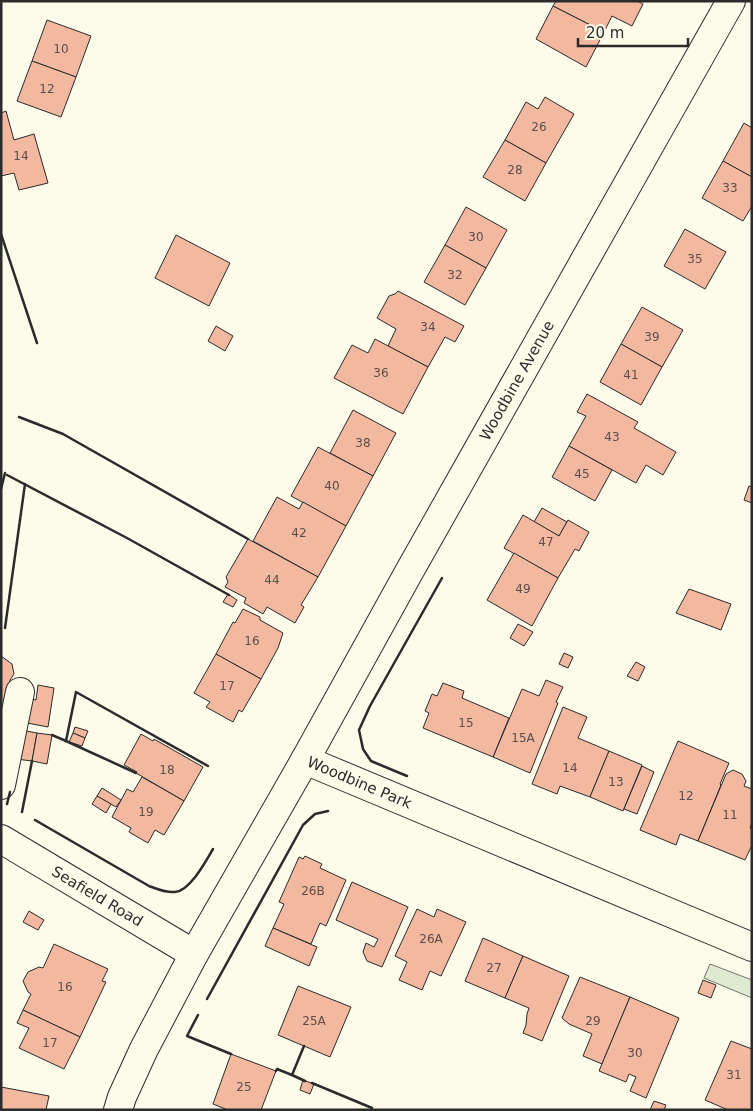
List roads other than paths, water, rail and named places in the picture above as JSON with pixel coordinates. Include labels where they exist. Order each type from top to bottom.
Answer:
[{"type":"street","name":"Woodbine Avenue","points":[[305,760],[731,1]]},
{"type":"street","points":[[1,785],[20,692]]},
{"type":"street","name":"Woodbine Park","points":[[118,1110],[144,1049],[194,954],[305,760],[752,947]]},
{"type":"street","name":"Seafield Road","points":[[1,839],[194,954]]}]
